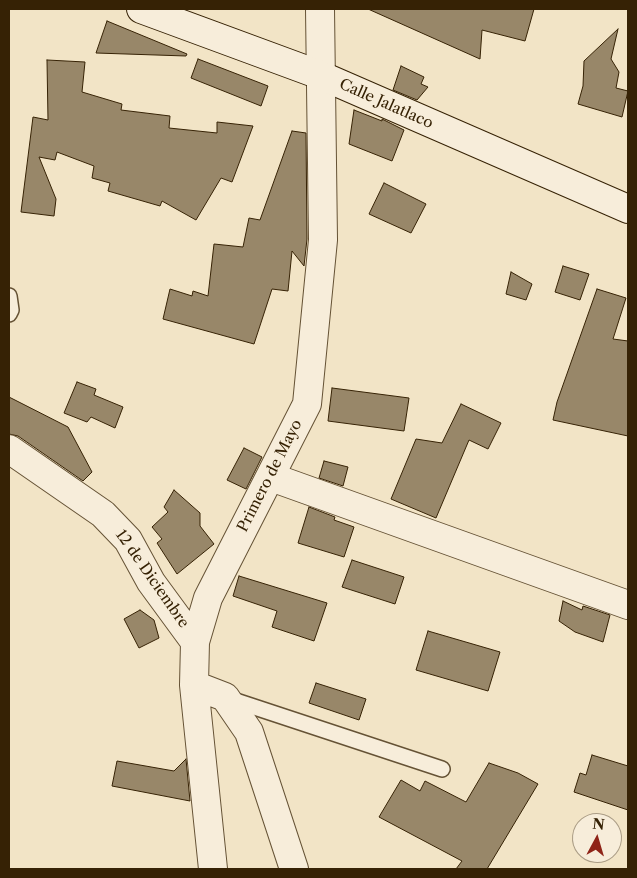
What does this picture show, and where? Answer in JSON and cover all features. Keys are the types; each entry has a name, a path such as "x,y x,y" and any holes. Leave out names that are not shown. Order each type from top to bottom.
{"street":[{"name":"Calle Jalatlaco","path":"141,9 320,75 628,209"},
{"name":"Primero de Mayo","path":"213,869 194,686 195,642 208,598 307,404 323,240 320,9"},
{"name":"12 de Diciembre","path":"9,449 103,514 128,540 151,582 195,642"},
{"path":"271,477 628,605"},
{"path":"194,686 225,697 249,732 294,869"}],"lane":[{"path":"9,296 11,310 9,314"},
{"path":"225,697 442,769"}],"building":[{"path":"368,9 534,9 525,41 482,30 480,59"},
{"path":"107,21 187,54 186,56 96,53"},
{"path":"618,29 611,59 619,72 616,88 628,91 622,117 578,104 583,86 584,61"},
{"path":"198,59 268,86 261,106 191,78"},
{"path":"47,60 85,62 82,92 122,104 121,110 170,116 169,128 217,133 217,122 253,126 232,182 221,178 196,220 162,201 160,206 108,191 110,183 92,178 94,166 57,152 55,160 39,157 56,199 54,216 21,212 33,117 48,120"},
{"path":"401,66 424,77 421,84 428,87 417,100 393,90"},
{"path":"354,110 382,121 382,119 404,130 392,161 349,144"},
{"path":"292,131 306,133 307,239 304,266 292,251 288,291 272,289 254,344 163,319 170,289 192,296 193,291 208,296 214,244 243,247 249,218 260,220"},
{"path":"384,183 426,204 411,233 369,214"},
{"path":"563,266 589,274 580,300 555,292"},
{"path":"511,272 532,284 526,300 506,294"},
{"path":"597,289 626,298 613,339 628,341 628,436 553,420 557,402"},
{"path":"77,382 96,389 94,395 123,407 115,428 91,417 87,422 64,413"},
{"path":"332,388 409,398 404,431 328,421"},
{"path":"9,397 68,427 92,472 83,481 18,436 9,434"},
{"path":"461,404 501,423 488,449 469,440 436,518 391,499 416,439 442,443"},
{"path":"244,448 262,457 246,489 227,480"},
{"path":"324,461 348,467 343,486 319,478"},
{"path":"174,490 200,513 200,526 214,544 177,574 157,543 162,539 152,527 168,512 164,507"},
{"path":"309,507 335,517 334,520 354,527 344,557 298,543"},
{"path":"352,560 404,577 395,604 342,587"},
{"path":"239,576 327,603 314,641 272,627 277,611 233,596"},
{"path":"563,601 582,610 583,606 610,615 603,642 575,632 559,621"},
{"path":"140,610 154,620 159,638 139,648 124,619"},
{"path":"428,631 500,652 488,691 416,670"},
{"path":"316,683 366,699 359,720 309,703"},
{"path":"592,755 628,766 628,810 574,792 580,773 586,775"},
{"path":"186,759 190,801 112,786 117,761 174,771"},
{"path":"489,763 518,773 538,784 487,869 456,869 462,861 379,817 401,780 420,791 425,781 466,802"}]}
